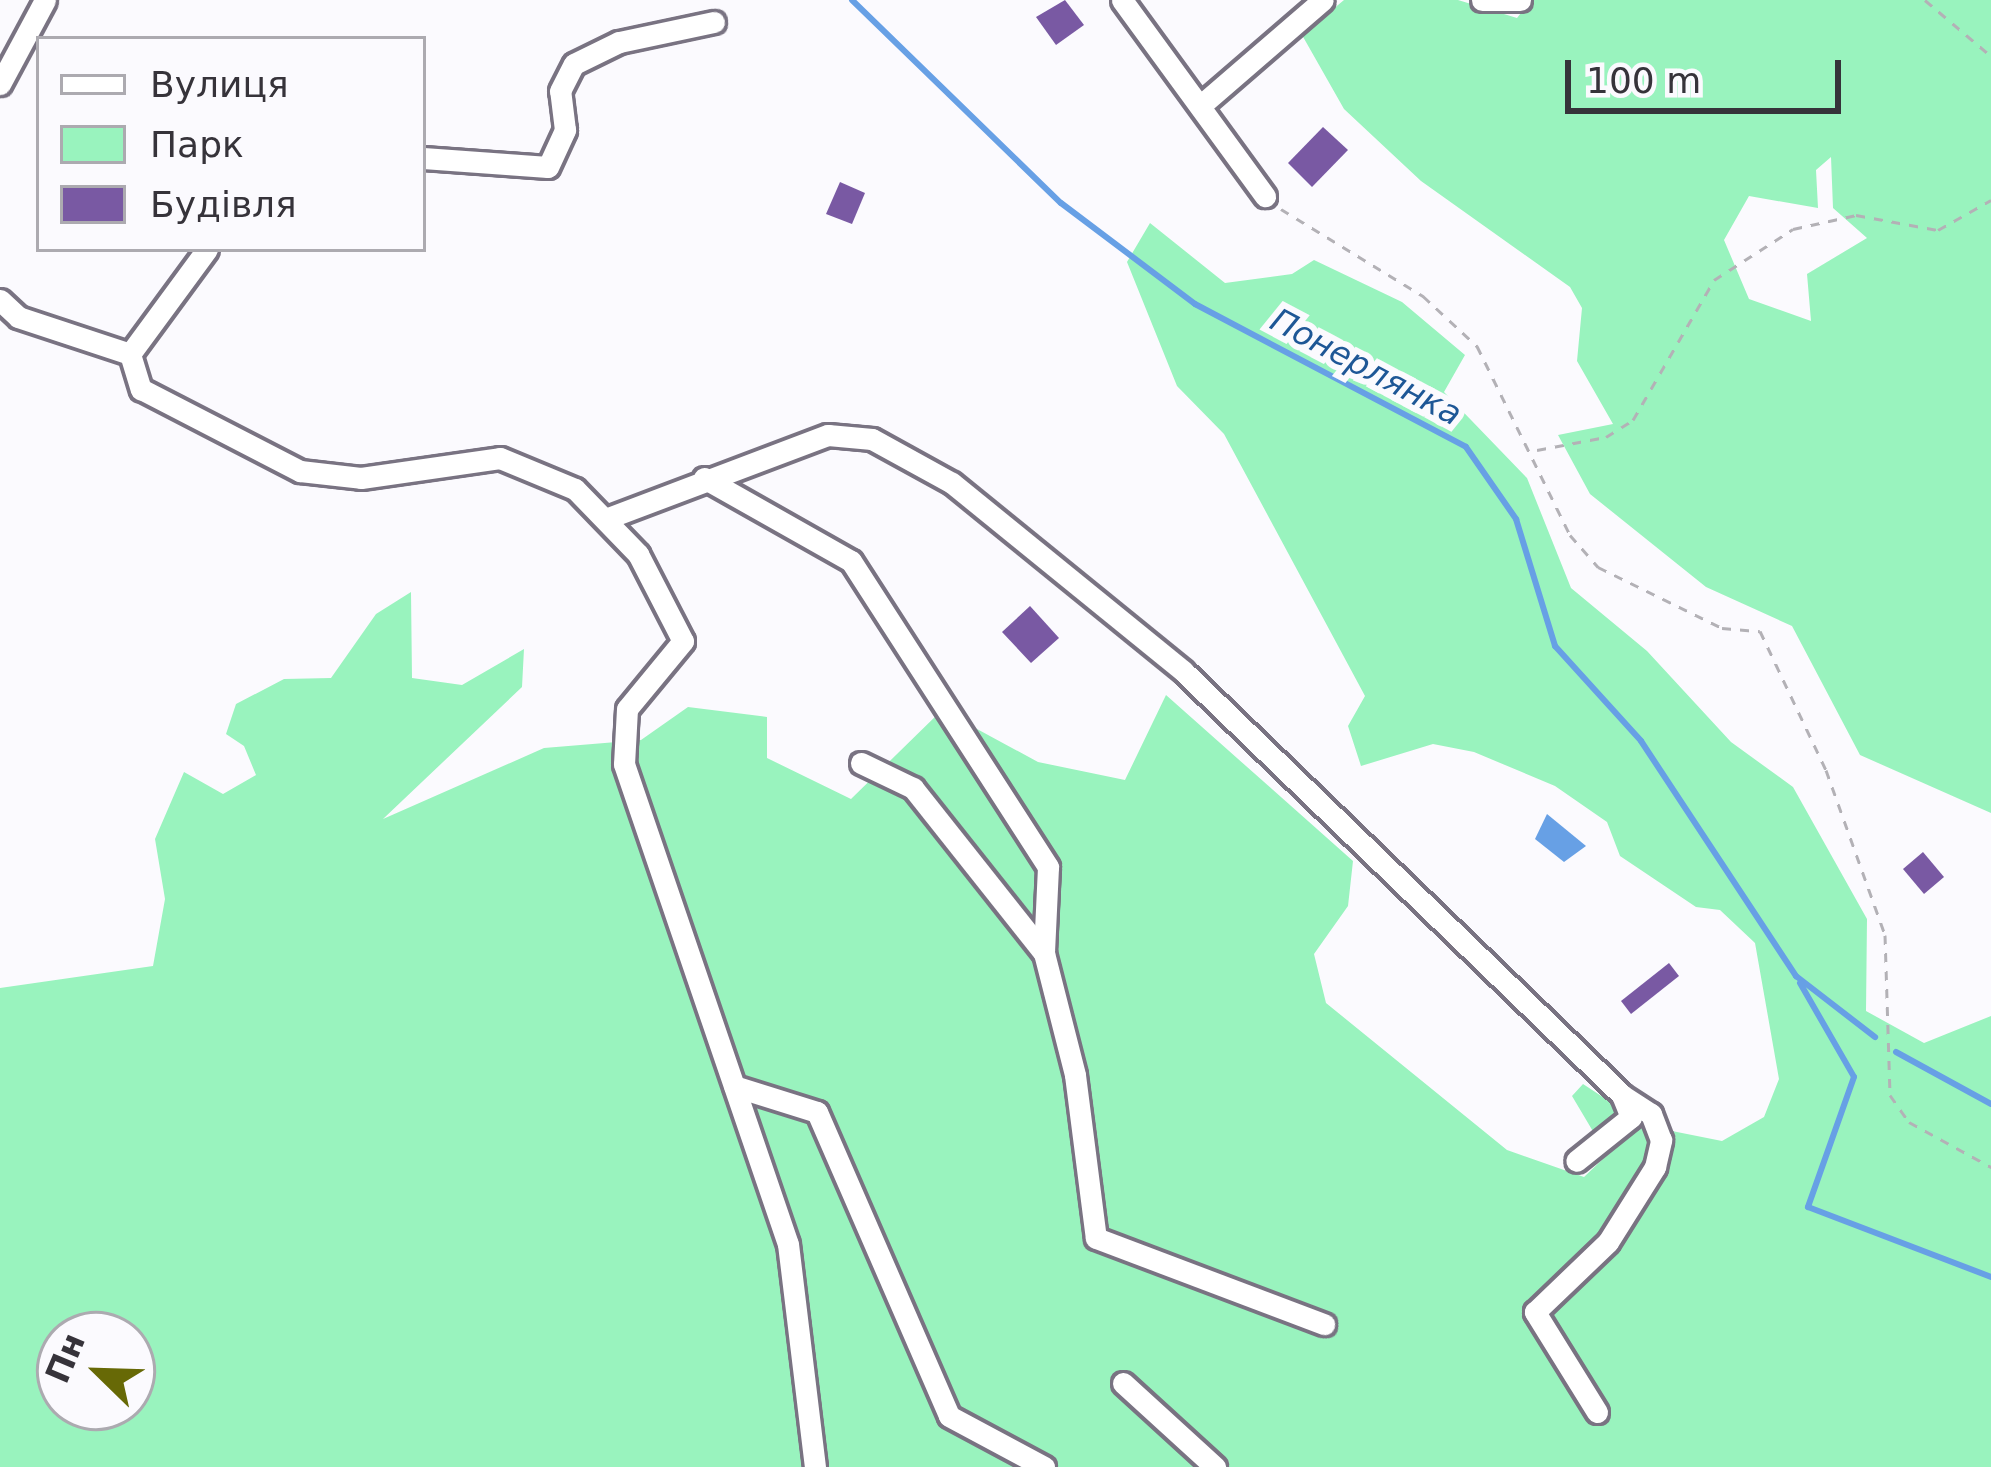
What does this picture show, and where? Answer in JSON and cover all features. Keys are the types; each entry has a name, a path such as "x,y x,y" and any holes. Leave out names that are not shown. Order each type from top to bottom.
{"street":[{"path":"0,84 45,0"},
{"path":"1122,0 1265,196"},
{"path":"1200,106 1323,0"},
{"path":"1481,0 1520,0"},
{"path":"426,158 548,166 566,130 560,91 574,64 619,42 714,22"},
{"path":"130,354 204,252"},
{"path":"0,300 38,326 130,354"},
{"path":"130,354 141,388 300,471 361,478 500,458 575,489 638,554 683,641 627,710 624,764 788,1244 815,1467"},
{"path":"608,518 704,478 853,434 952,483 1183,671 1622,1095 1652,1114 1660,1140 1655,1167 1608,1242 1534,1312 1597,1412"},
{"path":"704,478 850,561 1048,867 1045,953 1075,1075 1096,1238 1324,1324"},
{"path":"861,763 913,788 1045,953"},
{"path":"734,1086 817,1112 949,1416 1044,1467"},
{"path":"1576,1161 1630,1118 1622,1095"},
{"path":"1123,1383 1215,1467"}],"path":[{"path":"1924,0 1991,56"},
{"path":"1265,196 1314,237 1423,296 1464,334 1536,451 1570,536 1598,568 1722,628 1760,631 1826,770 1885,935 1890,1095 1909,1122 1991,1167"},
{"path":"1536,451 1606,437 1633,420 1714,280 1793,229 1856,215 1938,230 1991,200"}],"green space":[{"path":"1344,0 1458,0 1517,18 1531,0 1991,0 1991,813 1860,755 1792,626 1706,587 1590,494 1558,435 1613,424 1577,361 1582,308 1570,287 1421,181 1344,109 1302,35","holes":["1831,157 1833,208 1867,238 1807,274 1811,321 1749,299 1724,240 1749,196 1818,208 1816,170"]},
{"path":"1150,223 1225,283 1292,274 1314,260 1402,302 1465,355 1444,392 1527,478 1571,588 1647,651 1731,742 1793,787 1867,919 1866,1011 1924,1043 1991,1016 1991,1467 0,1467 0,988 153,966 165,899 155,839 184,772 223,794 256,775 244,746 226,734 236,704 284,679 331,678 376,614 411,592 412,678 462,685 524,649 522,687 383,819 544,748 641,740 688,707 767,717 767,758 851,799 942,710 1038,762 1125,780 1166,695 1353,861 1348,906 1314,954 1326,1003 1507,1150 1584,1177 1607,1155 1572,1096 1583,1084 1647,1126 1722,1141 1764,1117 1779,1079 1755,943 1720,910 1696,907 1620,856 1607,822 1555,786 1474,752 1433,744 1361,766 1348,726 1365,696 1224,434 1177,386 1127,262"}],"water":[{"path":"1547,814 1586,846 1564,862 1535,839"}],"building":[{"path":"1065,0 1084,25 1056,45 1036,17"},
{"path":"1323,127 1348,150 1312,187 1288,163"},
{"path":"840,182 865,193 852,224 826,214"},
{"path":"1030,606 1059,638 1031,663 1002,632"},
{"path":"1923,852 1944,877 1924,894 1903,869"},
{"path":"1669,963 1679,976 1631,1014 1621,1001"}],"waterway":[{"name":"Понерлянка","path":"852,0 1061,203 1195,304 1466,447 1516,519 1555,646 1641,741 1796,976 1875,1037"},
{"path":"1800,983 1854,1077 1808,1207 1991,1277"},
{"name":"Понерлянка","path":"1896,1052 1991,1104"}]}
